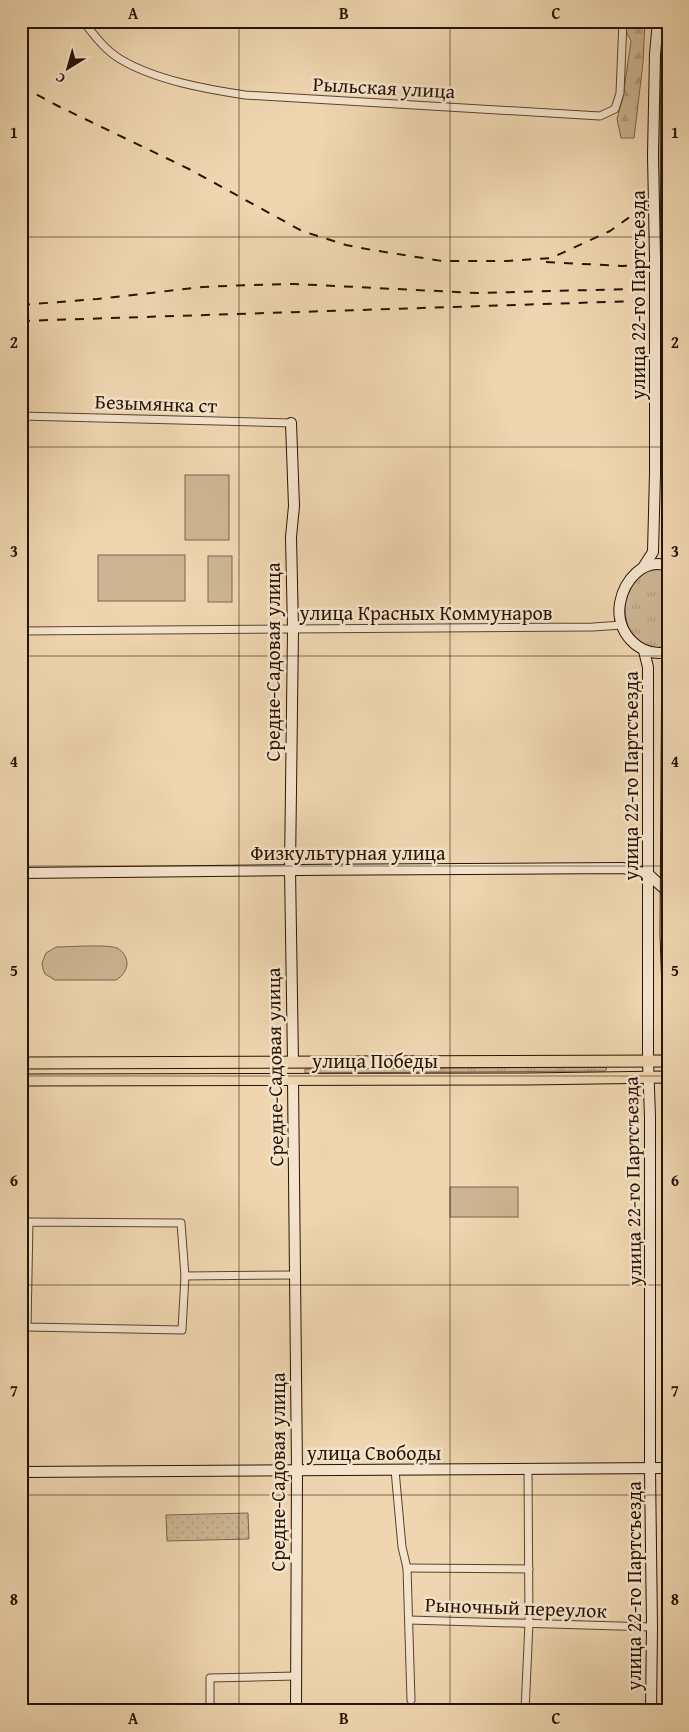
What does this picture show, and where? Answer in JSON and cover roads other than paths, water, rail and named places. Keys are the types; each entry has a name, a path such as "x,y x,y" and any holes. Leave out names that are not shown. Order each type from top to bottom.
{"main road":[{"name":"улица 22-го Партсъезда","path":"622,625 620,604 623,592 653,552 656,258 653,156 658,21"},
{"name":"улица 22-го Партсъезда","path":"668,41 666,54 665,155 668,540"},
{"name":"Средне-Садовая улица","path":"291,423 294,506 290,537 293,629 290,869 297,1470 296,1711"},
{"path":"644,566 658,563 668,566"},
{"path":"622,625 631,641 644,651 657,654 668,652"},
{"name":"улица 22-го Партсъезда","path":"644,651 648,667 651,1711"},
{"name":"Физкультурная улица","path":"21,873 290,869 623,868 648,874 668,892"},
{"path":"604,1061 613,1066 614,1070 613,1074 605,1078"},
{"name":"улица Победы","path":"21,1063 668,1061"},
{"name":"улица Победы","path":"21,1080 668,1077"},
{"name":"улица Свободы","path":"21,1472 668,1468"}],"street":[{"name":"Рыльская улица","path":"83,21 101,44 120,59 156,76 225,92 254,96 600,116 615,109 620,93 623,21"},
{"name":"Безымянка ст","path":"21,416 291,423"},
{"name":"улица Красных Коммунаров","path":"21,631 594,627 622,625"},
{"path":"29,1222 180,1223 185,1276 182,1330 27,1327 29,1222"},
{"path":"185,1276 295,1276"},
{"path":"525,1711 529,1623 528,1469"},
{"path":"395,1470 402,1547 407,1568 411,1700"},
{"path":"407,1568 529,1570"},
{"name":"Рыночный переулок","path":"409,1620 652,1627"},
{"path":"210,1711 210,1678 296,1676"}],"tram line":[{"path":"664,1711 662,991 660,935 664,309 661,144 663,54 666,21"}],"railway":[{"path":"21,86 58,106 189,169 302,231 346,245 372,250 442,261 507,261 551,258 610,231 668,190"},
{"path":"546,262 622,266 668,264"},
{"path":"21,305 97,299 203,287 251,285 295,284 477,293 668,288"},
{"path":"21,321 668,300"}]}
